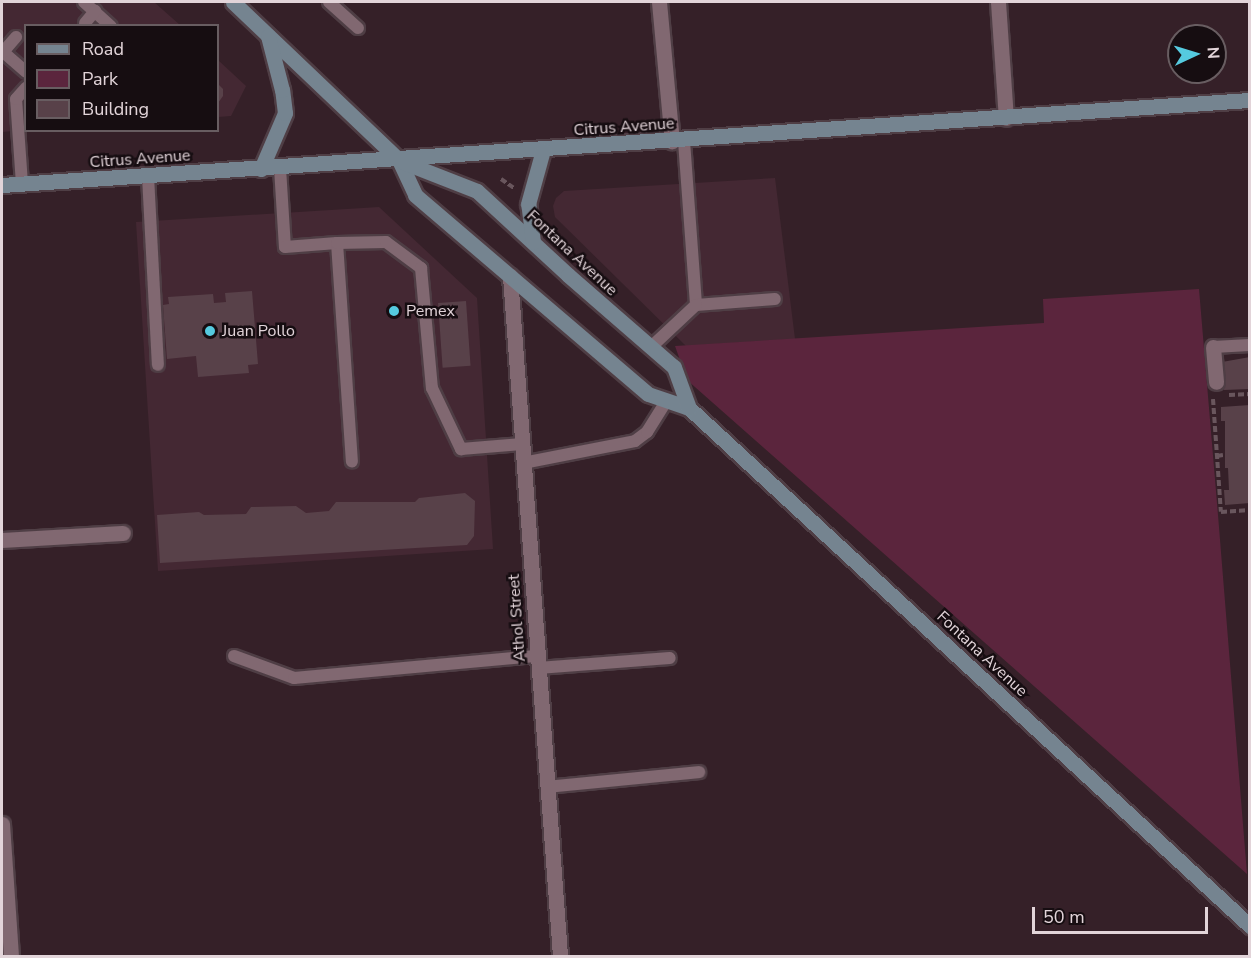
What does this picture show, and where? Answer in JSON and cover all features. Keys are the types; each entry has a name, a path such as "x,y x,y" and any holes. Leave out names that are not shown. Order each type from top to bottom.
{"main road":[{"name":"Fontana Avenue","path":"233,2 399,160 477,191 650,348 674,367 689,408"},
{"path":"261,169 285,113 282,90 268,36"},
{"name":"Citrus Avenue","path":"2,185 678,141 1250,100"},
{"path":"533,242 528,204 543,150"},
{"name":"Fontana Avenue","path":"399,160 415,195 648,394 689,408 1250,926"}],"street":[{"path":"659,2 678,141"},
{"path":"998,2 1006,118"},
{"name":"Athol Street","path":"510,276 560,957"},
{"path":"1213,347 1216,382"},
{"path":"2,540 123,533"},
{"path":"2,824 11,957"}],"lane":[{"path":"84,2 109,24"},
{"path":"329,2 358,28"},
{"path":"85,23 95,11"},
{"path":"16,37 2,52 24,70"},
{"path":"22,184 16,99 24,90"},
{"path":"678,141 696,305"},
{"path":"280,168 285,247 386,242 421,268 432,388 461,449 522,444"},
{"path":"148,176 158,365"},
{"path":"336,243 352,461"},
{"path":"650,348 696,305 775,299"},
{"path":"1213,347 1250,345"},
{"path":"523,463 635,441 647,432 668,400"},
{"path":"234,657 294,678 538,662 670,658"},
{"path":"547,787 699,772"}],"path":[{"path":"501,179 514,188"},
{"path":"501,188 508,185"},
{"path":"1250,394 1213,396 1223,502 1221,512 1250,510"},
{"path":"1217,456 1223,455"}],"shaded area":[{"path":"2,2 154,2 179,24 24,24 24,130 2,132"},
{"path":"219,61 246,86 231,116 219,117"},
{"path":"775,178 795,339 686,346 555,217 553,206 556,198 564,191"},
{"path":"379,207 477,298 493,549 158,571 136,222"}],"green space":[{"path":"1199,289 1247,874 687,380 675,346 1044,323 1043,299"}],"building":[{"path":"219,85 223,89 223,96 219,102"},
{"name":"Juan Pollo","path":"252,291 258,364 248,365 249,373 198,377 196,356 167,359 163,305 169,304 168,297 213,294 214,303 226,302 225,293"},
{"path":"466,301 471,366 443,368 438,303"},
{"path":"1250,357 1250,389 1224,390 1222,362"},
{"path":"1250,405 1250,503 1225,505 1224,490 1229,490 1228,468 1225,468 1225,421 1221,421 1221,407"},
{"path":"465,493 475,501 474,536 467,545 160,563 157,515 199,512 204,515 246,514 251,507 296,506 306,513 329,511 336,502 415,502 419,498"}],"place":[{"name":"Pemex","path":"394,311"},
{"name":"Juan Pollo","path":"210,331"}]}
